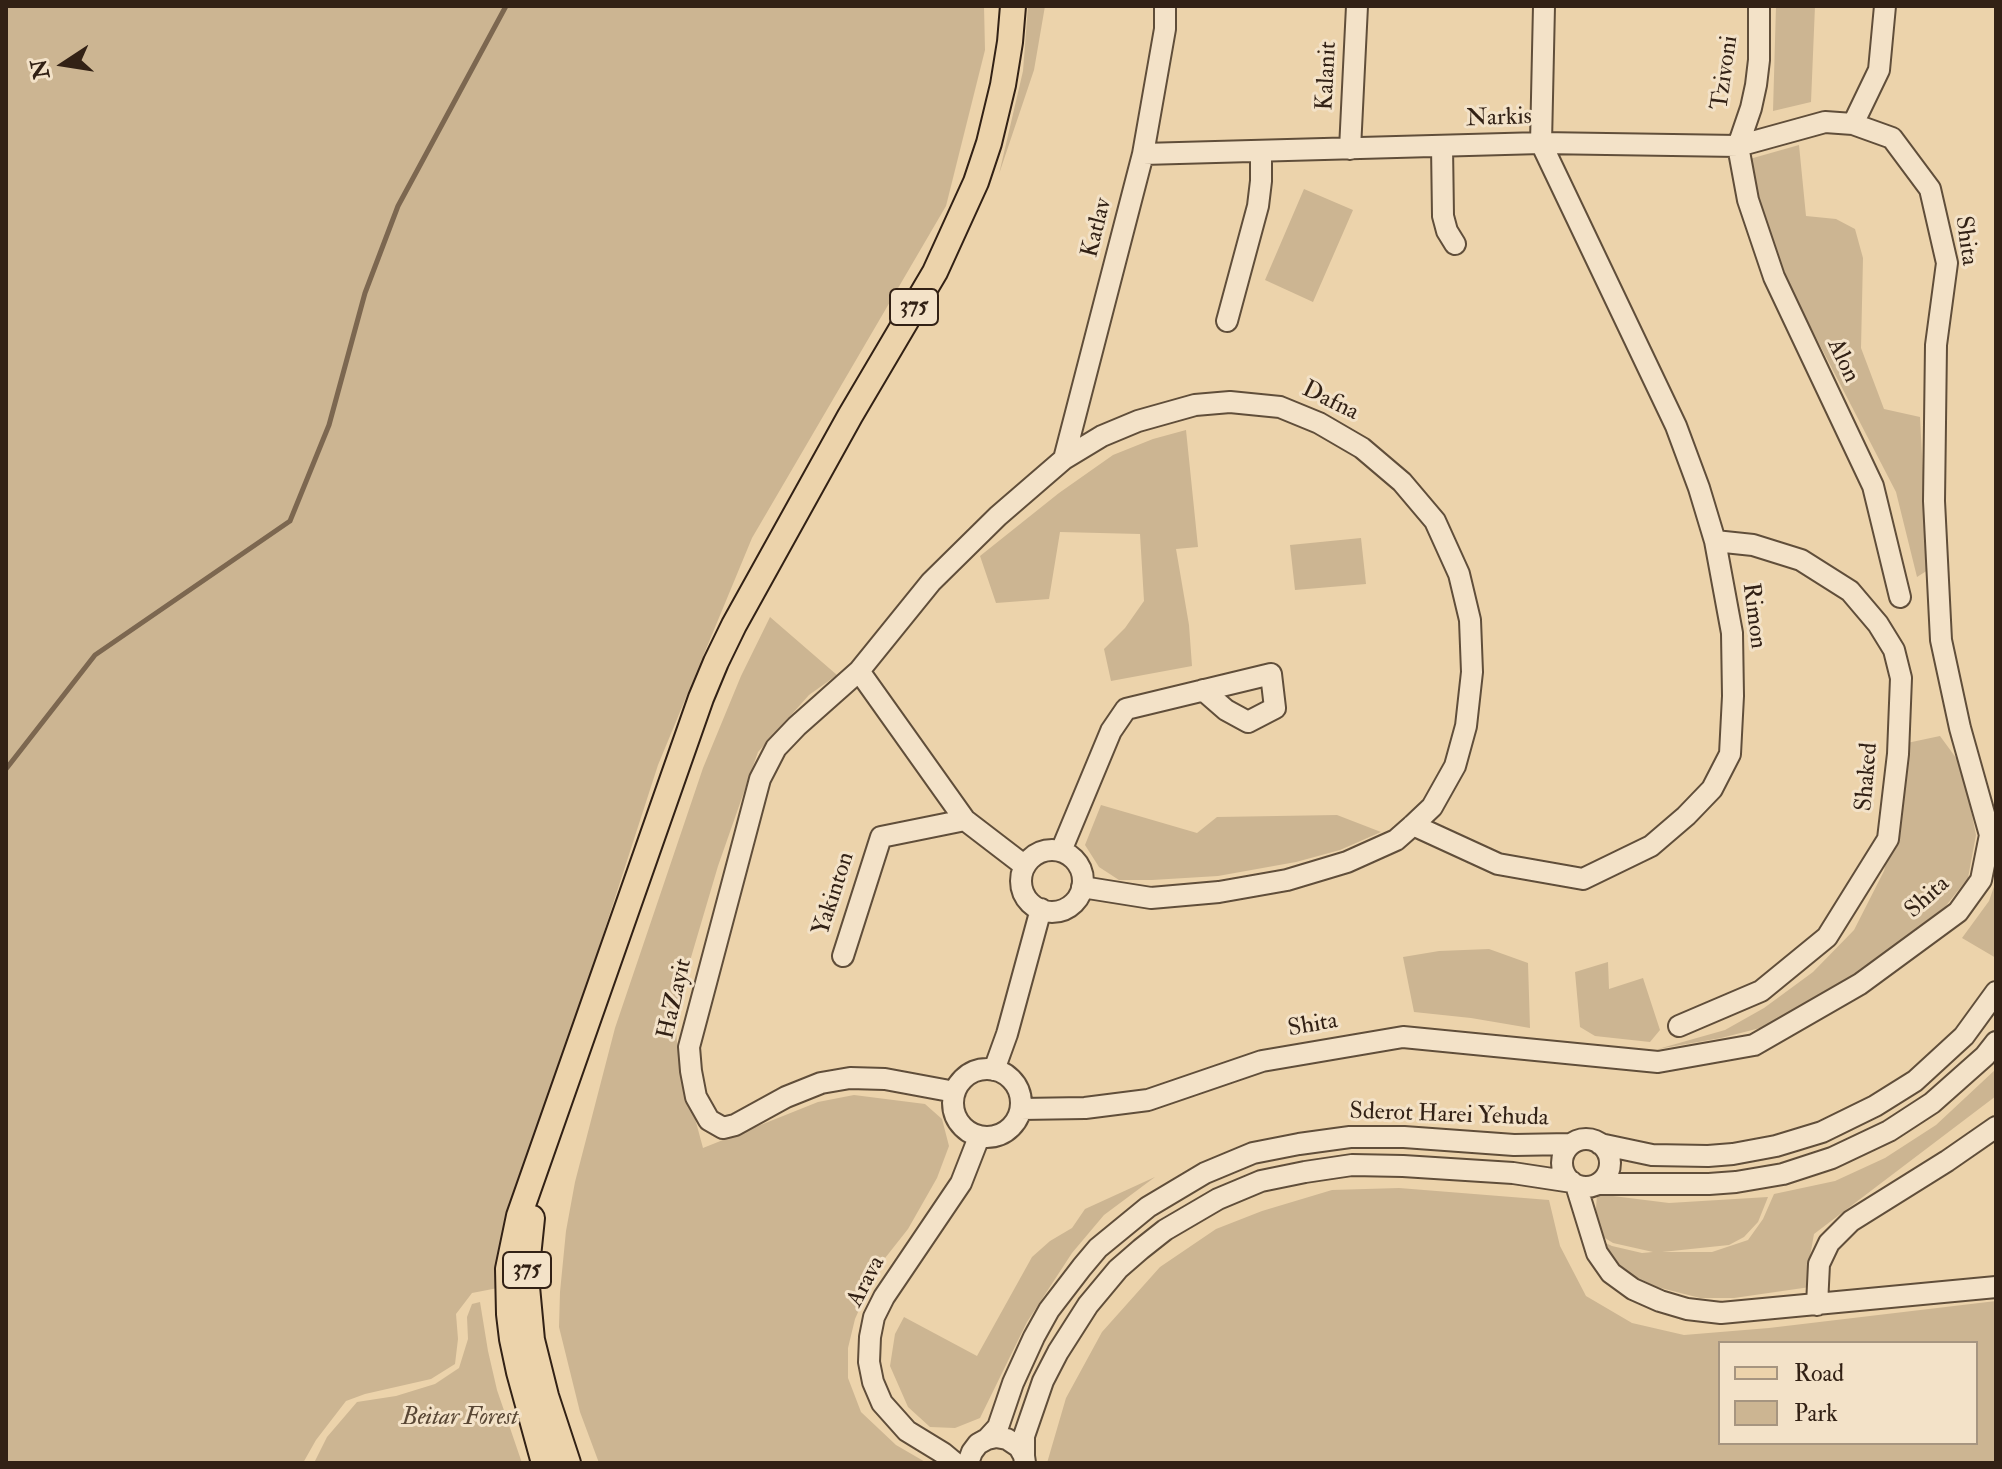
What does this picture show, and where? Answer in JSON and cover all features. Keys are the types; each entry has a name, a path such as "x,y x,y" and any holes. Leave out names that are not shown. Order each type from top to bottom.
{"main road":[{"name":"375","path":"544,1463 512,1339 508,1303 508,1269 519,1216 716,662 850,416 935,272 976,182 1003,85 1013,6"},
{"name":"375","path":"568,1076 534,1210 526,1276 532,1340 568,1463"}],"street":[{"name":"Katlav","path":"1064,459 1143,154 1165,29 1165,6"},
{"name":"Kalanit","path":"1350,149 1357,6"},
{"path":"1541,143 1544,6"},
{"name":"Tzivoni","path":"1738,146 1756,85 1759,6"},
{"path":"1853,124 1879,70 1885,6"},
{"name":"Shita","path":"1021,1109 1085,1108 1148,1100 1262,1061 1403,1037 1658,1062 1754,1045 1860,984 1958,912 1981,880 1990,835 1960,728 1941,640 1934,501 1936,345 1947,263 1930,189 1892,138 1853,124 1825,122 1738,146"},
{"name":"Narkis","path":"1143,154 1541,143 1738,146"},
{"name":"Rimon","path":"1413,825 1498,864 1583,879 1651,846 1712,789 1730,754 1732,633 1715,541 1699,488 1676,426 1541,143"},
{"path":"1442,146 1443,216 1455,244"},
{"name":"Alon","path":"1738,146 1748,200 1774,277 1873,486 1900,597"},
{"path":"1227,321 1258,206 1261,151"},
{"name":"Dafna","path":"859,671 931,582 998,516 1064,459 1102,436 1138,421 1195,405 1230,402 1280,407 1319,423 1362,448 1402,482 1435,521 1459,574 1470,620 1472,672 1466,726 1455,766 1432,807 1396,840 1347,862 1287,880 1219,892 1151,898 1082,887"},
{"name":"Shaked","path":"1679,1026 1761,991 1827,937 1888,839 1898,754 1901,678 1894,650 1878,624 1850,591 1801,560 1753,545 1715,541"},
{"path":"859,671 965,820 1025,866"},
{"name":"HaZayit","path":"859,671 776,748 760,779 689,1047 696,1097 709,1120 723,1128 821,1083 850,1078 885,1079 955,1092"},
{"path":"1061,851 1111,731 1126,709 1203,690"},
{"name":"Yakinton","path":"843,956 881,837 965,820"},
{"path":"1061,851 1081,869 1082,887 1067,908 1058,911 1041,909 1025,896 1022,876 1025,866 1040,852 1061,851"},
{"path":"994,1070 1041,909"},
{"path":"1600,1144 1609,1156 1605,1179 1585,1184 1566,1178 1562,1164 1566,1150 1571,1144 1585,1139 1652,1155 1708,1156 1776,1146 1822,1132 1875,1106 1915,1081 1964,1036 1996,992"},
{"path":"1025,1459 1024,1436 1043,1381 1088,1305 1118,1269 1141,1249 1165,1230 1218,1199 1261,1181 1352,1165 1513,1173 1585,1184 1709,1184 1783,1174 1832,1158 1889,1131 1932,1103 1985,1056 1996,1042"},
{"path":"984,1069 1004,1073 1012,1080 1018,1088 1021,1109 1017,1120 1001,1135 979,1137 960,1124 954,1114 953,1103 959,1083 966,1076 984,1069"},
{"path":"1817,1305 1819,1264 1829,1243 1851,1221 1996,1127"},
{"name":"Arava","path":"955,1463 907,1431 882,1403 869,1362 870,1337 874,1317 884,1297 961,1183 979,1137"},
{"name":"Sderot Harei Yehuda","path":"968,1463 972,1452 998,1427 1013,1383 1034,1337 1049,1310 1082,1267 1098,1248 1148,1207 1205,1173 1253,1153 1350,1137 1404,1137 1514,1145 1571,1144"},
{"path":"1585,1184 1588,1222 1597,1253 1611,1273 1633,1289 1687,1309 1721,1313 1996,1287"},
{"path":"930,1446 941,1448 996,1437 1007,1439 1019,1447 1025,1459"}],"green space":[{"path":"6,6 984,6 985,50 946,206 752,538 658,765 533,1151 503,1287 472,1293 456,1314 458,1339 455,1364 431,1379 346,1401 316,1440 303,1463 6,1463"},
{"path":"1028,6 1045,6 1034,70 999,174 1023,71"},
{"path":"1776,6 1815,6 1811,102 1773,111"},
{"path":"1799,145 1806,216 1836,219 1855,229 1863,258 1861,348 1884,409 1920,417 1928,570 1917,577 1896,492 1794,295 1773,244 1746,160"},
{"path":"1304,189 1353,210 1313,302 1265,280"},
{"path":"1186,430 1198,547 1176,549 1189,625 1192,666 1111,681 1104,649 1125,628 1144,601 1140,534 1060,532 1049,599 996,603 980,556 1113,455"},
{"path":"1361,538 1366,584 1295,590 1290,545"},
{"path":"770,617 837,675 809,695 758,752 718,866 674,1015 679,1059 703,1148 818,1102 854,1095 925,1104 942,1119 949,1146 937,1178 908,1229 878,1267 855,1319 848,1348 848,1378 861,1412 896,1445 927,1463 599,1463 580,1412 559,1327 566,1231 575,1182 615,1028 703,768 741,676"},
{"path":"1940,736 1962,766 1976,835 1968,878 1945,907 1810,1007 1772,1025 1658,1049 1725,1030 1764,1008 1813,972 1854,930 1884,871 1903,792 1907,743"},
{"path":"1101,805 1197,833 1217,817 1337,815 1381,832 1340,850 1296,862 1218,876 1119,880 1099,867 1085,845"},
{"path":"1996,881 1996,958 1962,938 1989,901"},
{"path":"1489,949 1528,963 1530,1028 1414,1012 1403,957 1439,951"},
{"path":"1608,962 1609,989 1643,978 1660,1030 1650,1042 1595,1036 1580,1027 1575,972"},
{"path":"1996,1069 1996,1096 1814,1234 1807,1273 1810,1287 1734,1298 1700,1298 1657,1287 1625,1272 1597,1239 1642,1253 1653,1252 1613,1243 1600,1235 1595,1223 1597,1194 1669,1203 1768,1197 1758,1222 1744,1237 1729,1245 1662,1252 1712,1252 1748,1240 1763,1219 1774,1194 1835,1181 1885,1158 1936,1125"},
{"path":"1155,1177 1104,1215 1072,1253 1027,1322 980,1418 955,1428 930,1427 908,1407 890,1366 895,1334 904,1317 977,1356 1032,1257 1072,1228 1085,1209"},
{"path":"1399,1188 1549,1200 1560,1246 1586,1296 1632,1323 1684,1335 1996,1301 1996,1463 1047,1463 1066,1398 1102,1332 1160,1267 1216,1229 1262,1211 1332,1190"},
{"name":"Beitar Forest","path":"480,1302 497,1390 522,1463 314,1463 327,1437 357,1402 396,1396 435,1384 459,1368 468,1339 467,1317 472,1304"}],"waterway":[{"path":"6,769 95,655 290,521 329,425 365,293 398,206 506,6"}]}
